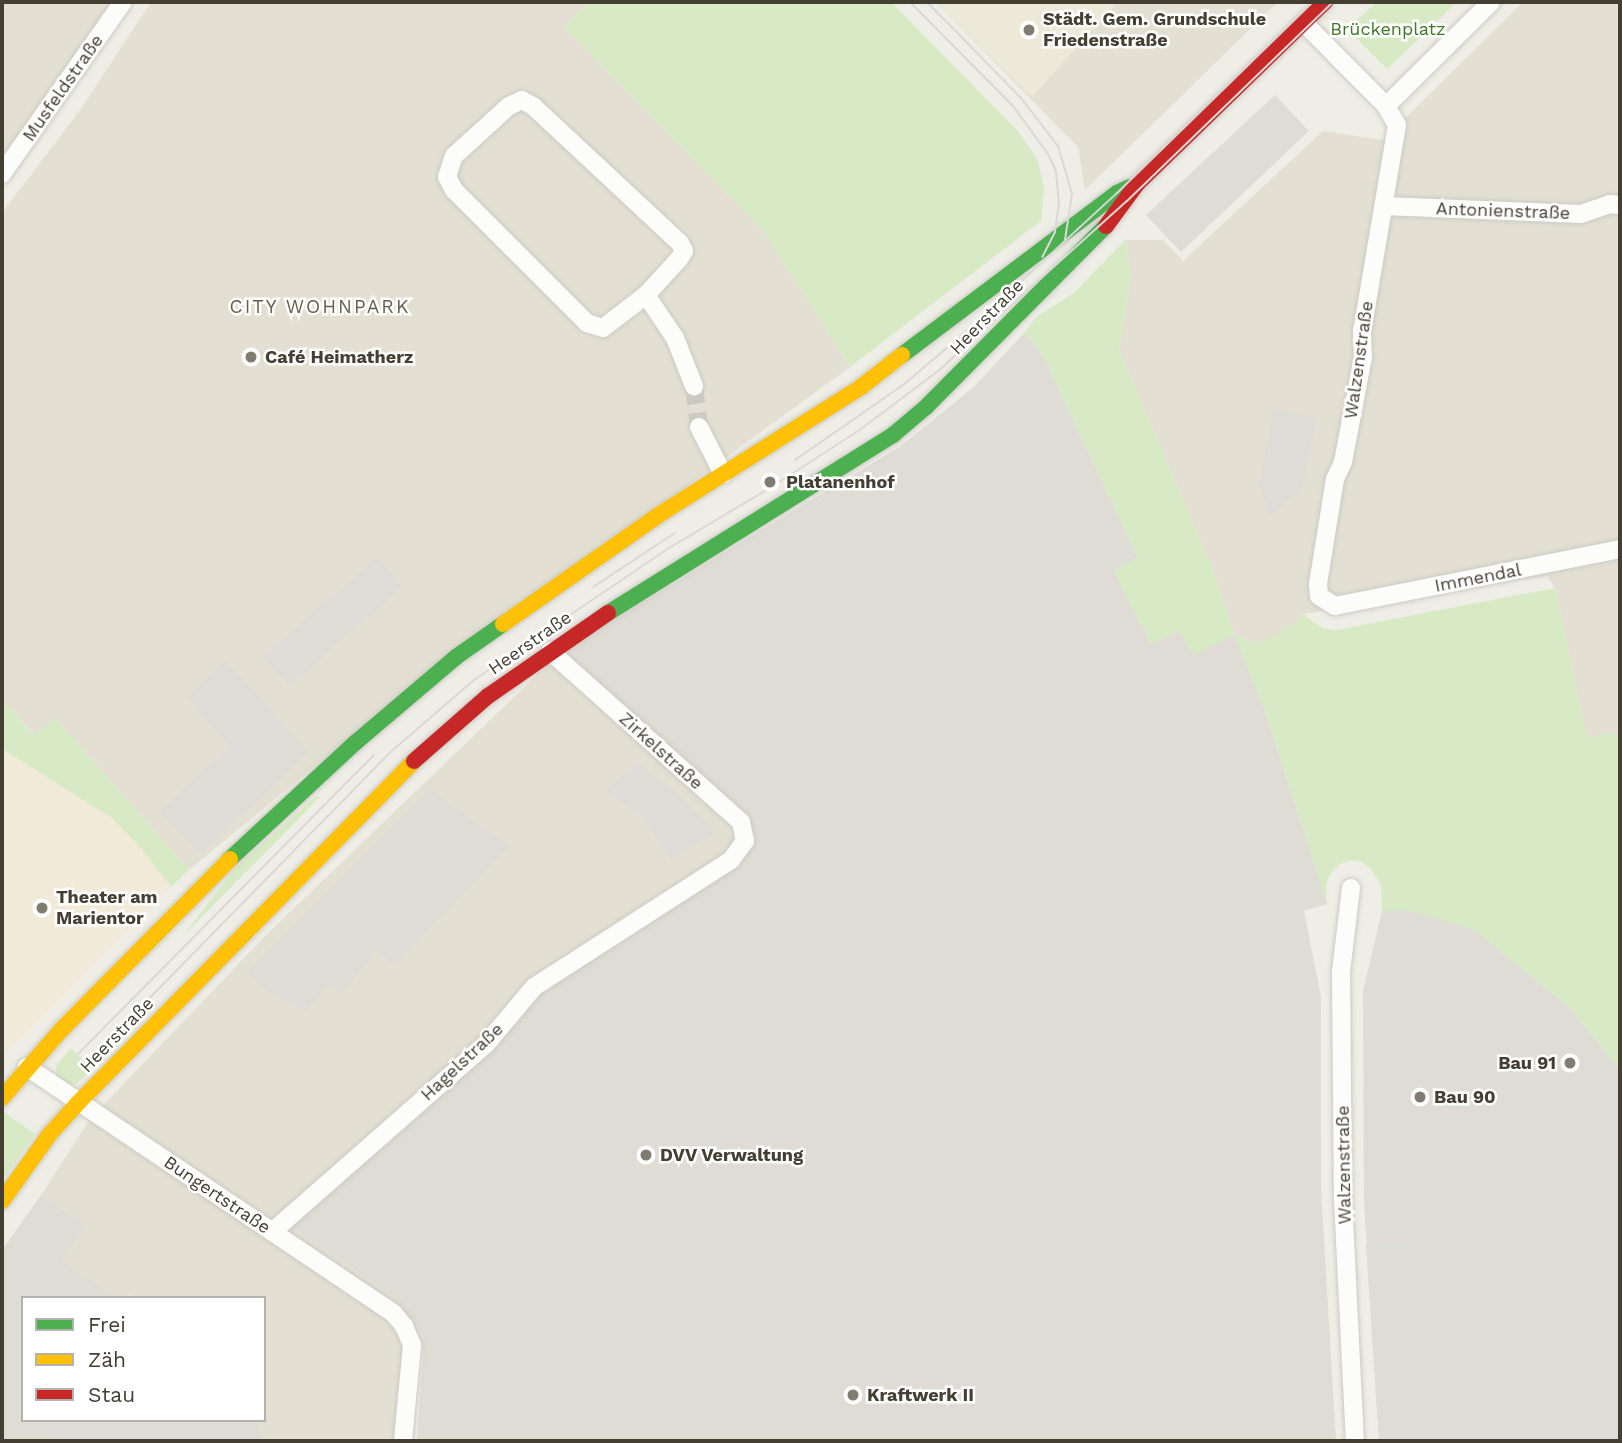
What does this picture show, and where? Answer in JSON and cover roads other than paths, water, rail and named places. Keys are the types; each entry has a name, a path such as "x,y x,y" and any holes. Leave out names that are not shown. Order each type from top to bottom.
{"street":[{"name":"Musfeldstraße","path":"4,165 123,2"},
{"name":"Heerstraße","path":"2,1202 49,1135 78,1103 390,782 488,696 550,651 893,435 926,407 1111,221 1137,184 1325,2"},
{"path":"1304,23 1386,106 1491,2"},
{"path":"522,100 533,106 680,243 684,251 679,259 646,295 603,328 587,323 454,190 447,177 454,156 509,106 522,100"},
{"name":"Walzenstraße","path":"1335,606 1319,596 1318,584 1335,479 1343,462 1363,356 1362,331 1397,125 1386,106"},
{"name":"Heerstraße","path":"2,1098 27,1067 213,875 355,743 456,657 526,606 723,474 861,387 1117,193 1137,184"},
{"name":"Antonienstraße","path":"1384,206 1581,214 1610,204 1620,205"},
{"path":"646,295 675,338 694,386"},
{"path":"699,427 723,474"},
{"name":"Immendal","path":"1335,606 1620,550"},
{"name":"Zirkelstraße","path":"550,651 741,822 744,841 731,860"},
{"name":"Hagelstraße","path":"272,1232 487,1042 534,987 731,860"},
{"name":"Walzenstraße","path":"1351,888 1341,985 1343,1199 1355,1441"},
{"name":"Bungertstraße","path":"27,1067 383,1306 404,1326 412,1345 403,1441"}],"tunnel":[{"path":"694,386 699,427"}],"tram line":[{"path":"910,2 1013,106 1048,154 1056,171 1059,203 1055,232 1042,257"},
{"path":"927,2 1021,98 1058,146 1072,194 1065,240"},
{"path":"795,460 903,385 976,323 1117,193 1313,2"},
{"path":"86,1063 394,749 474,680 669,548 861,429 938,371 1127,201 1333,2"},
{"path":"593,587 675,533"},
{"path":"78,1054 374,755"}],"place":[{"name":"Städt. Gem. Grundschule Friedenstraße","path":"1029,30"},
{"name":"Café Heimatherz","path":"251,357"},
{"name":"Platanenhof","path":"770,482"},
{"name":"Theater am Marientor","path":"42,908"},
{"name":"Bau 91","path":"1570,1063"},
{"name":"Bau 90","path":"1420,1097"},
{"name":"DVV Verwaltung","path":"646,1155"},
{"name":"Kraftwerk II","path":"853,1395"}],"district":[{"name":"CITY WOHNPARK","path":"320,307"}],"park label":[{"name":"Brückenplatz","path":"1388,29"}]}
